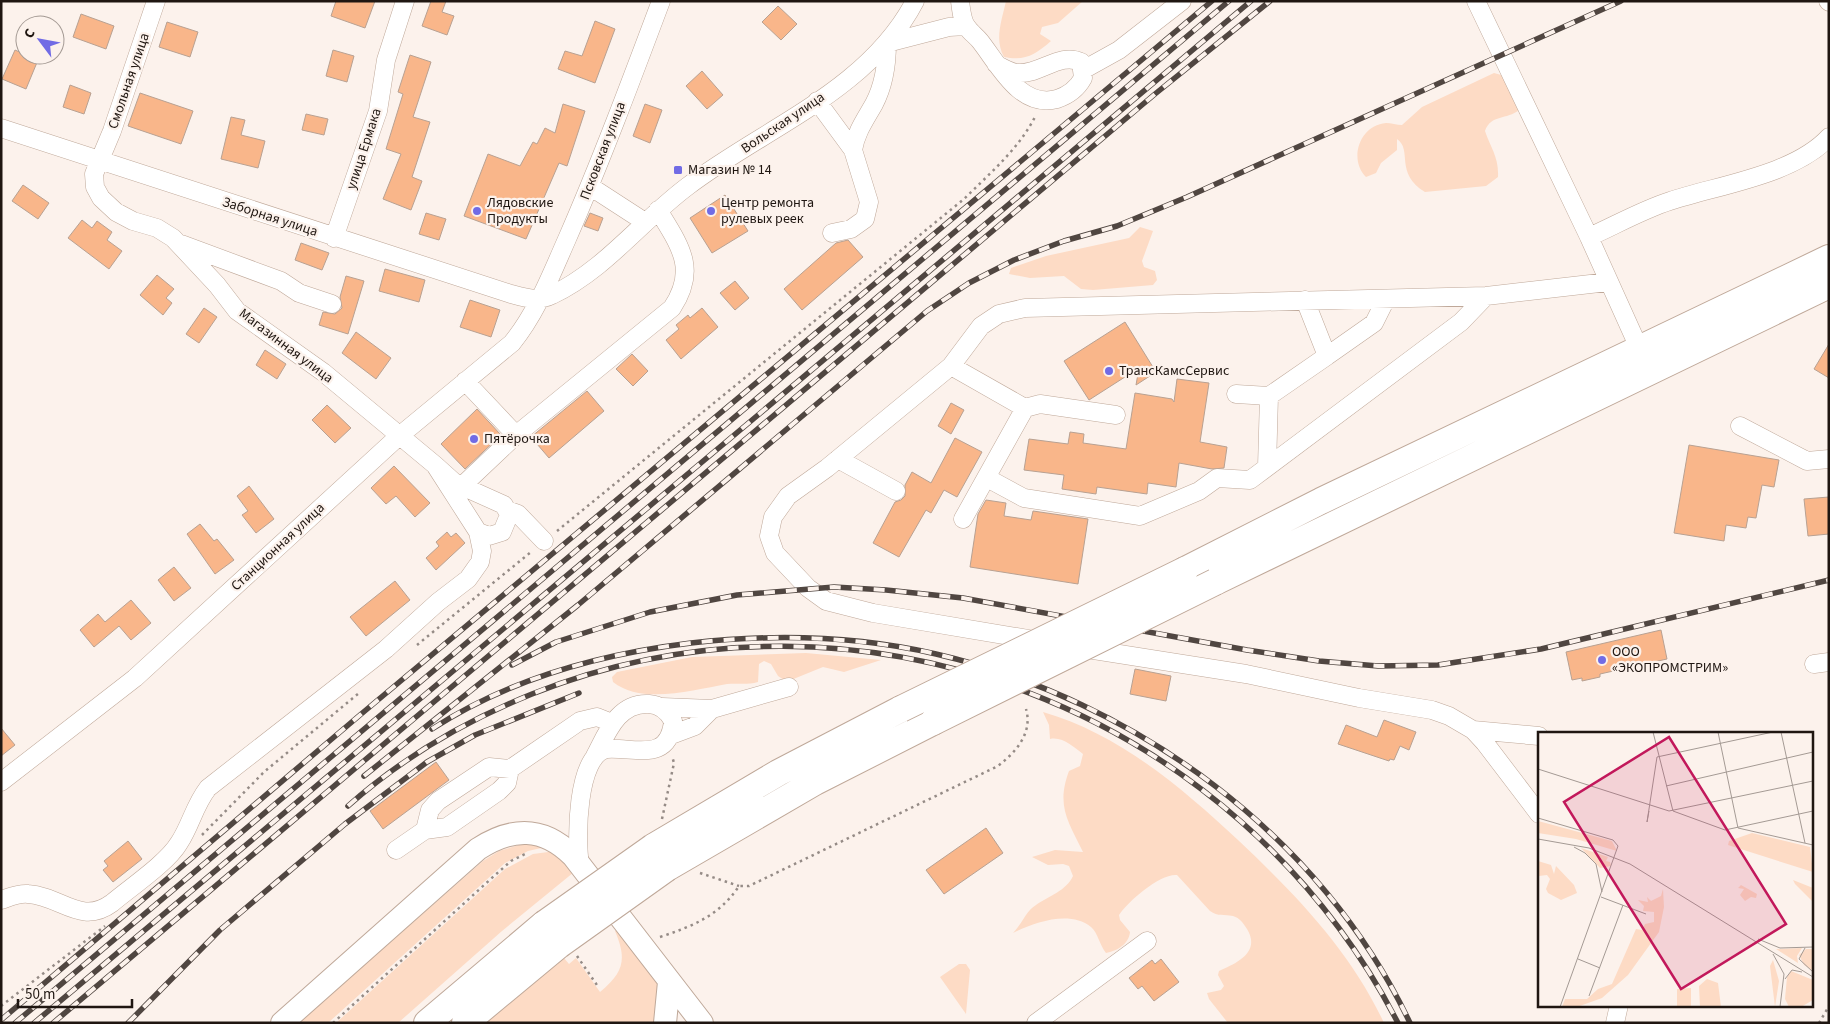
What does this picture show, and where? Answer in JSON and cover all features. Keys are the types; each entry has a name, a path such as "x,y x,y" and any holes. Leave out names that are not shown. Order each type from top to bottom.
{"highway":[{"path":"465,1023 567,949 660,858 770,777 901,709 1639,348 1826,266"},
{"path":"427,1023 544,924 660,858 1215,582 1826,266"}],"main road":[{"path":"282,1023 467,858 491,840 514,833 539,835 565,848 702,1023"},
{"path":"665,1023 670,982"}],"street":[{"name":"Смольная улица","path":"100,160 156,1"},
{"name":"улица Ермака","path":"334,238 378,111 386,60 405,1"},
{"name":"Псковская улица","path":"541,299 591,187 661,1"},
{"name":"Вольская улица","path":"541,299 562,290 582,277 689,184 817,101 866,63 887,43 915,1"},
{"path":"960,1 966,26 980,40 996,64 1024,93 1042,101 1065,97 1074,91 1083,78 1081,62 1074,59 1065,59 1037,70 1019,73 996,64"},
{"path":"1083,70 1119,50 1182,1"},
{"path":"1476,1 1589,237 1639,348"},
{"path":"853,150 855,135 874,103 886,73 887,43 949,27 966,26"},
{"path":"817,101 853,150 869,202 866,219 851,229 832,234"},
{"name":"Заборная улица","path":"1,128 334,238 512,294 541,299"},
{"path":"1589,237 1667,202 1788,164 1813,150 1829,137"},
{"name":"Магазинная улица","path":"100,160 94,174 95,187 101,198 116,212 133,221 157,228 178,243 237,311 323,372 398,436 462,486 497,501 507,510 518,514 544,542"},
{"path":"462,486 516,435 672,308 682,293 686,277 683,257 674,236 652,216 591,187"},
{"path":"178,243 281,281 299,293 332,304"},
{"path":"1538,813 1497,758 1473,730 1449,716 1432,710 1359,698 1246,674 883,615 826,601 808,588 775,553 769,536 773,517 788,496 838,459 950,366 981,326 999,314 1025,308 1486,296 1608,282"},
{"path":"987,478 1024,498 1140,516 1199,491 1217,478 1250,480 1461,322 1486,296"},
{"path":"1236,394 1270,396 1374,323 1386,298"},
{"name":"Станционная улица","path":"1,782 134,678 398,436 512,343 525,327 541,299"},
{"path":"1306,300 1327,356"},
{"path":"950,366 1025,408 1040,404 1116,415"},
{"path":"465,381 516,435"},
{"path":"1267,467 1270,396"},
{"path":"963,519 1025,408"},
{"path":"1740,426 1807,461 1829,459"},
{"path":"838,459 896,491"},
{"name":"Магазинная улица","path":"435,465 478,532"},
{"path":"478,532 489,536 502,532 508,521 507,510"},
{"path":"1,900 32,894 90,914 103,910 173,852 185,832 193,809 208,788 386,650 438,602 468,579 480,562 482,551 478,532"},
{"path":"580,865 577,847 579,805 586,778 612,723 623,712 638,705 646,704 662,708 712,709 789,687"},
{"path":"595,756 600,751 607,749 653,750 664,745 671,735 674,721 662,708"},
{"path":"671,735 695,726 712,709"},
{"path":"396,850 425,830 447,827 499,791 506,783 510,769 580,721 597,717 612,723"},
{"path":"1473,730 1538,736"},
{"path":"425,830 430,810 438,801 488,767 510,769"},
{"path":"1036,1023 1147,941"},
{"path":"1615,1023 1619,1006"}],"path":[{"path":"413,648 678,430 964,199 1004,160 1022,138 1042,101"},
{"path":"196,841 264,772 363,689"},
{"path":"695,871 739,886 749,886 993,770 1015,752 1026,734 1029,725 1026,708"},
{"path":"661,820 674,762"},
{"path":"333,1023 511,861 534,851"},
{"path":"656,938 693,926 710,916 730,900 739,886"},
{"path":"1,1006 108,923"},
{"path":"567,949 599,988"},
{"path":"1819,1023 1829,1006"}],"shaded area":[{"path":"1006,1 1083,1 1058,23 1042,27 1040,34 1051,41 1040,50 1029,56 1011,58 1004,57 999,36"},
{"path":"1494,73 1505,76 1519,110 1491,122 1485,131 1496,158 1498,177 1486,186 1425,192 1410,177 1404,149 1397,139 1397,150 1381,163 1376,173 1366,177 1358,161 1358,153 1360,144 1369,130 1377,125 1386,123 1402,125 1422,107"},
{"path":"1140,227 1153,231 1142,261 1144,267 1155,271 1157,280 1153,285 1093,290 1081,289 1064,276 1030,278 1009,274 1011,268 1046,256 1129,238"},
{"path":"806,653 881,660 844,672 823,667 791,680 784,680 778,676 771,664 764,661 759,664 758,682 727,684 668,694 638,693 625,689 613,682 612,677 617,672 692,657"},
{"path":"1043,712 1098,734 1148,764 1238,840 1320,924 1355,971 1384,1023 1228,1023 1209,999 1207,993 1221,990 1224,986 1218,975 1219,971 1245,956 1251,944 1251,937 1239,919 1233,916 1218,915 1210,911 1177,875 1162,878 1154,883 1123,909 1119,915 1120,920 1130,932 1129,936 1122,946 1110,952 1106,953 1091,927 1073,919 1052,919 1013,933 1033,908 1066,886 1073,876 1069,866 1063,864 1048,865 1032,857 1055,850 1083,852 1066,813 1064,794 1069,771 1080,766 1083,754 1072,745 1059,739 1050,739 1049,725"},
{"path":"526,843 550,846 528,851 505,863 328,1023 298,1023 483,861 499,851"},
{"path":"556,851 579,868 502,931 398,1023 336,1023 505,869 533,854"},
{"path":"619,928 658,977 662,1023 485,1023 564,958 569,964 576,958 600,992 614,978 621,964 621,950 615,931"},
{"path":"959,964 966,964 970,970 966,1014 940,977"}],"building":[{"path":"336,1 375,1 365,28 331,16"},
{"path":"431,1 446,1 442,12 454,16 447,35 422,26"},
{"path":"778,6 797,24 781,40 762,22"},
{"path":"81,14 114,26 106,49 73,37"},
{"path":"595,21 615,29 595,83 558,69 565,51 582,56"},
{"path":"167,22 198,32 190,57 159,47"},
{"path":"15,50 15,65 36,65 26,89 2,79"},
{"path":"333,50 354,56 347,82 326,76"},
{"path":"410,55 431,62 413,117 430,122 412,177 422,181 411,210 383,199 401,154 386,149 403,94 398,92"},
{"path":"702,71 723,95 707,109 686,86"},
{"path":"70,85 91,93 84,114 63,107"},
{"path":"140,93 193,111 181,144 128,126"},
{"path":"563,104 585,111 567,166 559,163 526,239 464,216 488,154 520,166 533,142 537,144 545,128 555,133"},
{"path":"645,104 662,110 650,143 633,136"},
{"path":"306,114 328,119 324,135 302,130"},
{"path":"231,117 245,120 241,135 265,141 258,168 221,159"},
{"path":"23,185 49,203 38,219 12,201"},
{"path":"725,195 748,231 712,253 690,218"},
{"path":"426,213 446,219 439,240 419,234"},
{"path":"590,213 603,218 598,231 584,226"},
{"path":"82,220 92,228 97,221 112,232 107,240 122,251 109,269 68,238"},
{"path":"848,240 863,257 802,310 784,289 836,243"},
{"path":"301,243 329,253 322,270 295,260"},
{"path":"385,269 425,280 419,302 379,291"},
{"path":"157,275 174,289 166,298 172,303 163,315 140,295"},
{"path":"346,276 364,281 348,334 319,325 323,312 335,314 342,308 340,297"},
{"path":"735,281 749,298 735,310 720,293"},
{"path":"470,300 500,310 491,337 460,327"},
{"path":"204,308 217,317 199,343 186,334"},
{"path":"702,308 718,327 681,359 666,340 679,329 676,325 688,315 690,318"},
{"path":"1125,322 1156,372 1136,385 1139,368 1089,400 1064,361"},
{"path":"356,332 391,358 376,379 342,353"},
{"path":"1829,344 1829,378 1814,369"},
{"path":"265,350 286,364 277,379 256,365"},
{"path":"632,354 648,371 633,386 616,369"},
{"path":"1177,379 1209,383 1200,442 1227,447 1224,468 1212,469 1179,463 1176,487 1148,483 1147,494 1097,487 1096,494 1062,489 1064,475 1024,470 1029,439 1068,444 1070,432 1084,434 1083,443 1126,449 1135,393 1172,399 1174,402"},
{"path":"587,391 604,411 549,458 531,437"},
{"path":"951,403 964,410 951,434 938,426"},
{"path":"327,405 351,428 335,443 312,420"},
{"name":"Пятёрочка","path":"477,409 501,435 465,469 441,444"},
{"path":"955,438 982,452 957,497 944,490 931,513 926,510 899,557 873,543 895,502 905,496 905,485 912,472 931,483"},
{"path":"1689,445 1779,460 1774,487 1762,485 1756,518 1748,517 1746,528 1726,525 1724,541 1674,533"},
{"path":"394,466 430,503 415,517 396,496 386,504 371,488"},
{"path":"249,486 274,519 256,533 242,515 248,511 237,496"},
{"path":"1829,497 1829,534 1808,536 1804,499"},
{"path":"986,500 1006,503 1004,516 1031,520 1033,511 1088,519 1078,584 970,567 978,514"},
{"path":"200,524 214,541 217,539 234,560 215,574 187,534"},
{"path":"447,532 451,537 456,533 465,543 436,570 426,558 439,546 436,542"},
{"path":"174,567 191,588 174,601 158,580"},
{"path":"395,581 410,600 366,636 350,617"},
{"path":"131,600 151,623 131,640 119,626 94,647 80,630 98,614 105,622"},
{"path":"1661,630 1667,659 1600,674 1600,677 1582,681 1582,678 1572,680 1566,652"},
{"path":"1135,669 1171,676 1166,701 1130,694"},
{"path":"1384,720 1416,732 1409,750 1400,746 1394,760 1390,759 1389,761 1338,744 1346,725 1377,737"},
{"path":"1,728 15,745 1,756"},
{"path":"436,762 449,780 383,829 370,811"},
{"path":"986,828 1003,853 944,894 926,870"},
{"path":"128,841 142,859 113,882 103,870 108,866 104,861"},
{"path":"1161,959 1179,982 1154,1001 1142,986 1138,989 1129,978 1152,960 1155,964"}],"railway":[{"path":"1,1020 360,715 1212,1"},
{"path":"15,1023 1229,1"},
{"path":"34,1023 1251,1"},
{"path":"53,1023 1155,94 1270,1"},
{"path":"364,776 578,605 927,311 969,283 1014,260 1064,241 1117,226 1187,197 1621,1"},
{"path":"512,665 556,642 650,612 737,595 834,587 963,598 1247,650 1319,661 1378,666 1438,665 1541,649 1829,580"},
{"path":"432,729 492,696 556,671 623,654 721,640 814,638 876,643 936,654 1010,675 1082,705 1150,742 1215,786 1274,836 1327,893 1373,955 1410,1023"},
{"path":"348,806 412,757 483,716 532,694 657,658 783,646 908,658 1028,692 1140,747 1241,822 1328,914 1398,1023"},
{"path":"128,1023 220,930 345,824 427,762 475,735 579,693"}],"place":[{"name":"Магазин № 14","path":"678,170"},
{"name":"Лядовские Продукты","path":"477,211"},
{"name":"Центр ремонта рулевых реек","path":"711,211"},
{"name":"ТрансКамсСервис","path":"1109,371"},
{"name":"Пятёрочка","path":"474,439"},
{"name":"ООО «ЭКОПРОМСТРИМ»","path":"1602,660"}]}
